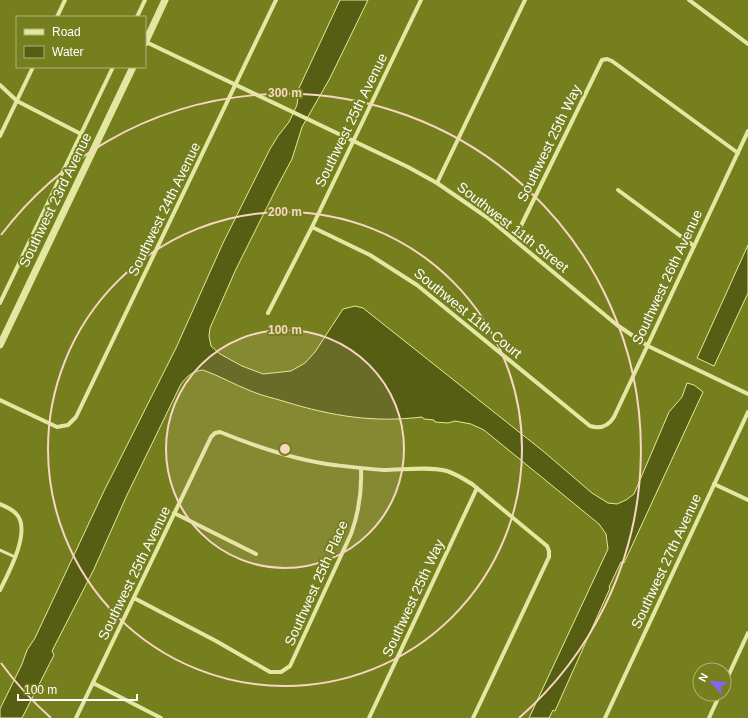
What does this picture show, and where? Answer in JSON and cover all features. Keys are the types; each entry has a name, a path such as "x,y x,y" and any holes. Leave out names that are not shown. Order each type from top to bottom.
{"street":[{"path":"57,16 65,0"},
{"path":"137,16 145,0"},
{"path":"146,40 165,0"},
{"name":"Southwest 24th Avenue","path":"0,400 57,427 68,425 76,417 276,0"},
{"name":"Southwest 25th Avenue","path":"268,313 312,227 421,0"},
{"path":"437,183 525,0"},
{"path":"688,0 748,44"},
{"name":"Southwest 11th Street","path":"146,42 353,140 437,183 463,200 514,240 617,325 648,346 748,394"},
{"name":"Southwest 25th Way","path":"514,240 602,60 612,60 738,153"},
{"path":"0,136 33,68"},
{"path":"0,303 113,68"},
{"name":"Southwest 23rd Avenue","path":"0,345 133,68"},
{"path":"0,85 17,101 81,134"},
{"name":"Southwest 26th Avenue","path":"601,427 606,426 614,417 748,131"},
{"path":"618,190 694,246"},
{"name":"Southwest 11th Court","path":"312,227 370,255 417,284 590,426 601,427"},
{"name":"Southwest 27th Avenue","path":"605,718 748,412"},
{"name":"Southwest 25th Avenue","path":"76,718 211,437 215,433 220,432 278,453 332,465 361,469"},
{"path":"361,469 441,470 460,476 477,488 547,546 550,551 549,557 473,718"},
{"name":"Southwest 25th Place","path":"134,598 216,640 270,672 281,672 290,666 351,534 357,518 361,500 361,469"},
{"path":"714,484 748,500"},
{"name":"Southwest 25th Way","path":"369,718 477,488"},
{"path":"0,504 12,510 18,516 21,524 21,536 15,557 1,588"},
{"path":"174,513 256,554"},
{"path":"732,668 748,633"},
{"path":"93,683 161,718"},
{"path":"708,718 716,702"}],"lane":[{"path":"0,550 15,557"}],"water":[{"path":"340,0 368,0 330,78 302,127 292,159 236,269 210,328 209,336 211,346 220,354 242,366 263,374 291,371 305,363 315,352 343,309 355,306 363,308 543,451 592,493 608,503 617,504 634,494 669,412 682,397 687,383 694,385 703,392 624,563 621,562 609,587 610,588 555,711 553,710 549,718 529,718 608,549 606,534 599,524 484,430 471,424 455,421 448,423 435,422 434,420 424,419 422,417 404,419 370,419 320,411 259,394 203,370 190,374 181,384 127,495 94,569 52,651 54,655 22,718 0,718 0,709 22,664 27,650 35,638 104,491 176,348 223,243 270,149 289,122 297,105 299,88"},
{"path":"748,245 748,293 714,366 697,358"}]}
